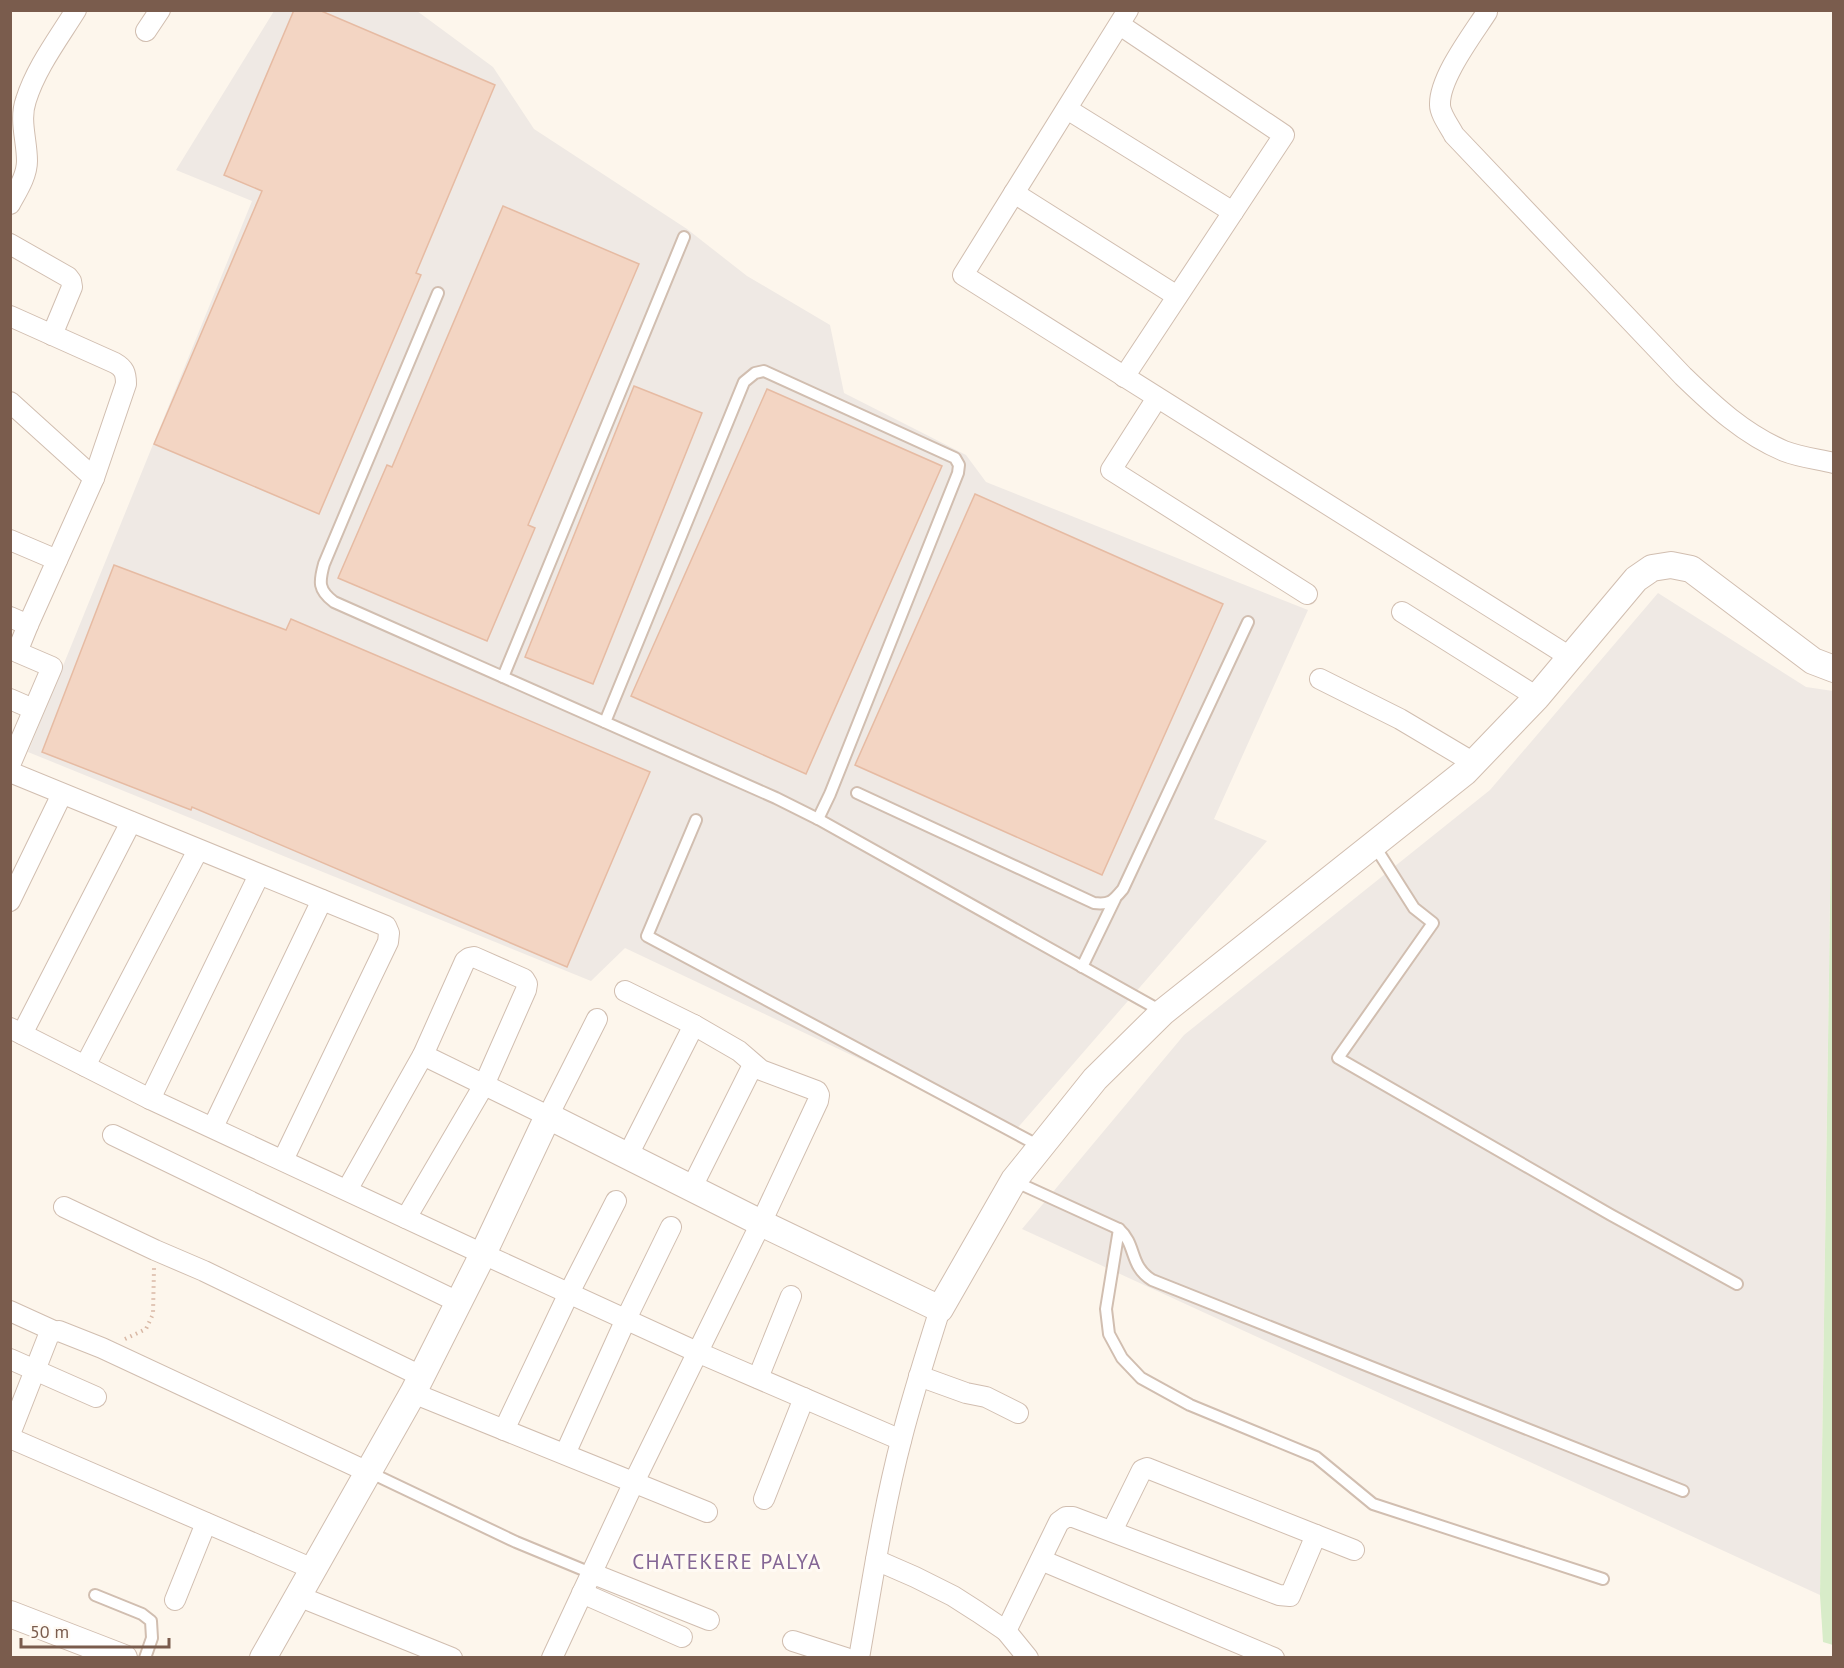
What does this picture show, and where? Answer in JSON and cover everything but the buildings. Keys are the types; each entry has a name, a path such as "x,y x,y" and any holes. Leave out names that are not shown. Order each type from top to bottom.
{"street":[{"path":"10,204 16,178 27,161 22,121 25,101 38,73 76,10"},
{"path":"146,31 160,10"},
{"path":"1487,12 1458,57 1445,84 1440,106 1454,135 1683,376 1717,408 1748,432 1786,452 1833,463"},
{"path":"1124,377 1284,135 1124,18 963,275 1157,398 1570,657"},
{"path":"1067,109 1233,212"},
{"path":"1014,193 1177,296"},
{"path":"10,244 68,277 71,281 72,287 52,335"},
{"path":"10,316 115,363 122,367 126,375 126,384 94,478 57,560 19,621 17,652 52,667 10,765"},
{"path":"1157,398 1111,470 1307,594"},
{"path":"10,402 94,478"},
{"path":"10,540 57,560"},
{"path":"859,1658 876,1560 901,1440 940,1309 1014,1180 1095,1079 1163,1012 1474,763 1537,697 1636,579 1652,567 1671,565 1691,570 1813,661 1833,669"},
{"path":"1402,612 1537,697"},
{"path":"1320,679 1391,714 1474,763"},
{"path":"10,699 33,709"},
{"path":"10,772 386,926 390,933 388,942 283,1160"},
{"path":"10,901 62,794"},
{"path":"131,822 16,1031 150,1099 483,1254 697,1352 901,1440"},
{"path":"85,1066 198,850"},
{"path":"150,1099 260,875"},
{"path":"213,1127 322,900"},
{"path":"346,1190 423,1055 465,961 474,957 524,979 527,984 526,990 484,1085 406,1218"},
{"path":"552,1658 634,1482 761,1223 819,1095 817,1091 761,1070 739,1051 694,1025 625,991"},
{"path":"263,1658 417,1385 597,1019"},
{"path":"628,1155 694,1025"},
{"path":"423,1055 940,1309"},
{"path":"692,1187 753,1065"},
{"path":"113,1135 458,1302"},
{"path":"504,1430 569,1293 616,1201"},
{"path":"64,1207 204,1271 504,1430 707,1512"},
{"path":"565,1454 626,1319 671,1227"},
{"path":"758,1378 791,1296"},
{"path":"10,1311 54,1331 102,1348 368,1472"},
{"path":"54,1331 48,1337 10,1436 313,1569"},
{"path":"10,1359 96,1397"},
{"path":"919,1376 966,1393 986,1397 1018,1413"},
{"path":"764,1499 804,1398"},
{"path":"1112,1531 1142,1470 1147,1468 1354,1550"},
{"path":"1006,1631 1059,1522 1066,1517 1073,1516 1279,1595 1290,1596 1316,1535"},
{"path":"175,1600 206,1522"},
{"path":"876,1560 953,1596 1006,1631 1028,1658"},
{"path":"1041,1560 1274,1658"},
{"path":"591,1574 709,1620"},
{"path":"582,1593 682,1637"},
{"path":"298,1596 452,1658"},
{"path":"10,1614 124,1658"},
{"path":"793,1641 846,1658"}],"lane":[{"path":"503,677 684,237"},
{"path":"438,293 324,564 321,586 325,595 334,602 776,798 818,819 1163,1012"},
{"path":"605,722 744,382 755,373 764,371 956,458 959,465 958,473 818,819"},
{"path":"857,793 1094,903 1106,904 1123,889 1248,622"},
{"path":"696,820 647,936 1041,1148"},
{"path":"1374,844 1414,908 1432,923 1338,1058 1611,1215 1737,1284"},
{"path":"1082,967 1115,898"},
{"path":"1014,1180 1119,1229 1129,1241 1143,1275 1152,1280 1683,1491"},
{"path":"1119,1229 1106,1309 1109,1334 1122,1358 1141,1378 1190,1405 1316,1457 1373,1504 1603,1580"},
{"path":"368,1472 516,1542 591,1574"},
{"path":"94,1595 142,1614 151,1621 152,1638 145,1658"}],"path":[{"path":"102,1348 139,1334 150,1323 153,1314 155,1250"}],"shaded area":[{"path":"274,11 417,11 493,67 534,129 687,229 747,276 830,325 844,393 966,455 986,482 1308,610 1214,819 1267,841 1014,1132 625,948 591,981 28,752 252,201 176,170"},
{"path":"1658,593 1806,687 1833,691 1820,1595 1022,1229 1184,1035 1490,790"}],"green space":[{"path":"1833,701 1833,1645 1823,1642 1820,1595"}],"district":[{"name":"CHATEKERE PALYA","path":"727,1561"}]}
